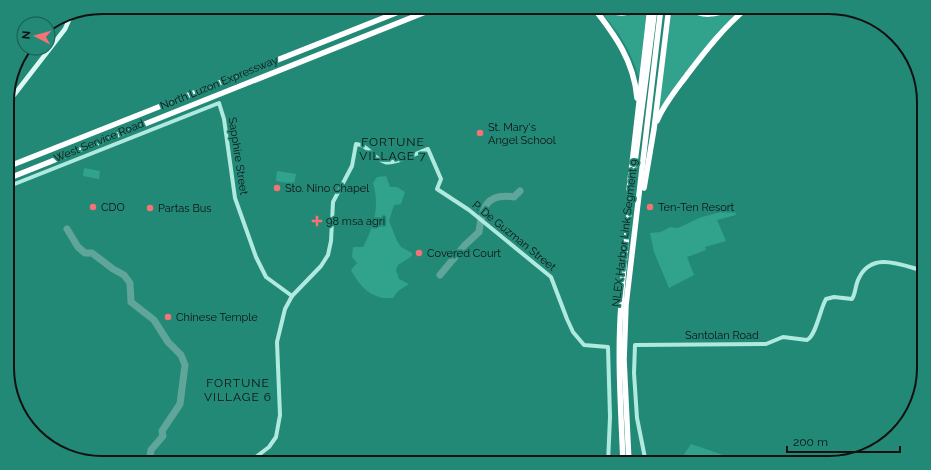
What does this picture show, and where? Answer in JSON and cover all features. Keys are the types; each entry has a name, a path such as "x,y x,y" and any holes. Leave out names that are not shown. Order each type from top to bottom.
{"highway":[{"name":"North Luzon Expressway","path":"14,164 393,14"},
{"name":"North Luzon Expressway","path":"14,176 420,14"},
{"path":"598,14 616,37 626,55 635,82 638,111"},
{"path":"630,209 630,182 649,14"},
{"name":"NLEX Harbor Link Segment 9","path":"623,456 619,360 621,306 630,209 654,14"},
{"name":"NLEX Harbor Link Segment 9","path":"629,456 624,360 629,270 636,228 660,14"},
{"path":"636,228 654,129 668,14"},
{"path":"654,129 666,103 706,50 722,31 740,14"}],"main road":[{"path":"14,94 65,29 68,21"}],"street":[{"name":"West Service Road","path":"14,184 219,103"},
{"name":"Sapphire Street","path":"219,103 224,119 235,198 263,273 292,296"},
{"name":"P. De Guzman Street","path":"292,296 321,266 328,255 331,242 333,202 352,166 356,144 366,146 380,160 389,163 428,149 441,179 437,189 518,248 551,277 566,319 584,345 607,346 609,348 610,417 608,456"},
{"name":"Santolan Road","path":"645,456 637,418 634,373 635,345 766,344 783,337 806,340 812,336 822,306 826,299 834,297 852,299 862,272 874,263 884,261 917,269"},
{"path":"259,456 273,444 276,437 280,415 277,342 285,310 292,296"}],"green space":[{"path":"603,14 626,16 632,14 646,14 639,77 627,48 611,23"},
{"path":"671,14 694,14 708,17 723,14 738,14 734,17 658,113"},
{"path":"84,168 100,171 99,179 83,176"},
{"path":"277,171 296,174 294,184 276,181"},
{"path":"386,176 390,187 397,187 405,192 401,204 394,205 389,221 401,247 412,253 412,256 398,265 396,270 399,279 409,284 398,291 393,298 373,295 358,282 351,270 357,263 352,257 353,247 363,247 373,224 376,199 373,183 377,177"},
{"path":"734,208 736,215 717,220 726,241 705,247 706,250 687,257 694,275 669,288 654,252 650,233 661,232 670,227 678,228 699,218"},
{"path":"691,444 726,456 683,456"}],"waterway":[{"path":"440,275 465,245 479,232 482,216 487,204 497,197 514,197 520,191"},
{"path":"67,229 78,247 85,253 92,253 113,269 124,275 130,283 131,302 154,320 168,342 181,355 185,365 180,404 162,431 163,436 151,450 150,456"}],"place":[{"name":"St. Mary's Angel School","path":"480,133"},
{"name":"Sto. Nino Chapel","path":"277,188"},
{"name":"CDO","path":"93,207"},
{"name":"Ten-Ten Resort","path":"650,207"},
{"name":"Partas Bus","path":"150,208"},
{"name":"98 msa agri","path":"317,221"},
{"name":"Covered Court","path":"419,253"},
{"name":"Chinese Temple","path":"168,317"}],"district":[{"name":"FORTUNE VILLAGE 7","path":"393,149"},
{"name":"FORTUNE VILLAGE 6","path":"238,390"}]}
